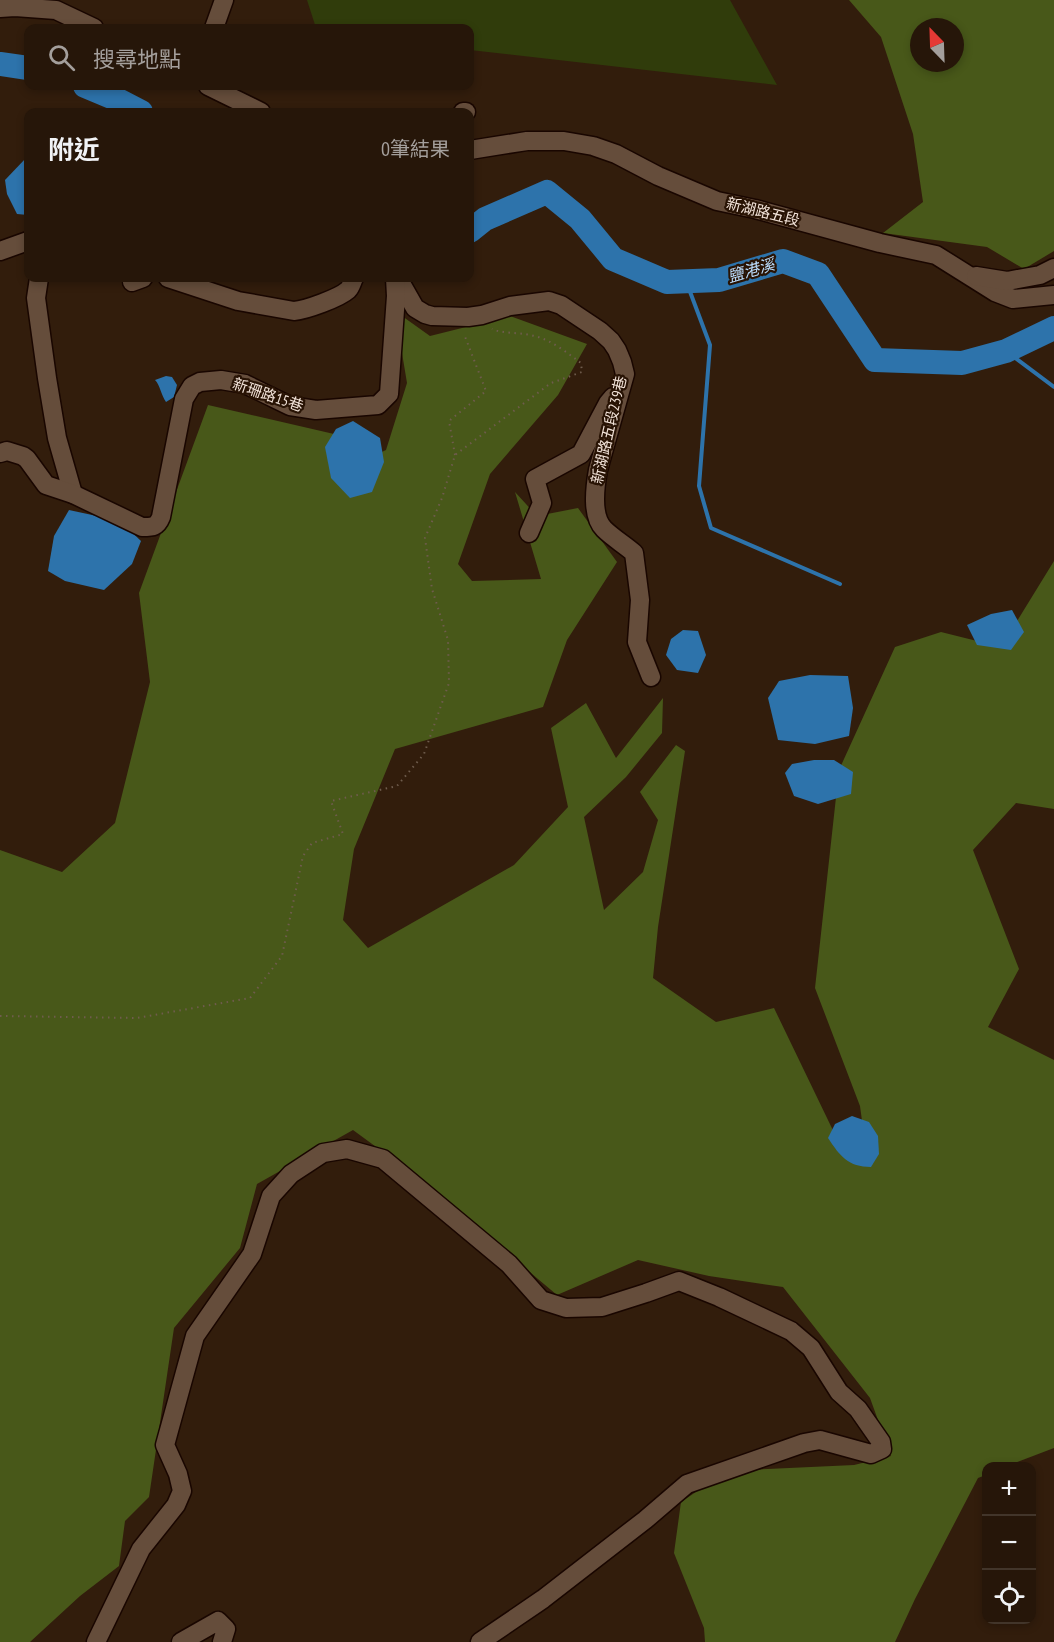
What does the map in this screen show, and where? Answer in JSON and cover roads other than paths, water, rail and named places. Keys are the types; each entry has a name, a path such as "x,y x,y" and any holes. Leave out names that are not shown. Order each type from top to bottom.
{"street":[{"path":"215,24 224,0"},
{"path":"0,8 56,10 86,24"},
{"path":"215,90 253,108"},
{"name":"新湖路五段","path":"474,149 527,141 564,141 593,146 616,154 658,176 717,201 936,255 995,292 1013,299 1054,295"},
{"path":"0,251 24,242"},
{"path":"968,274 1007,280 1040,275 1054,268"},
{"path":"38,282 36,297 47,378 57,438 73,494"},
{"path":"180,282 238,301 294,311 303,310 344,293 352,282"},
{"name":"新珊路15巷","path":"0,453 8,452 23,456 46,485 73,494 142,527 159,524 184,399 192,386 200,382 221,380 245,384 290,406 316,410 378,405 388,394 397,282"},
{"name":"新湖路五段239巷","path":"399,282 415,308 425,314 462,317 482,315 510,306 549,301 561,305 600,331 617,350 624,374 598,470 594,505 602,528 634,553 640,600 638,642 651,677"},
{"path":"529,533 542,503 535,479 581,454 608,403 622,387"},
{"path":"96,1642 141,1549 176,1505 182,1491 178,1474 165,1445 195,1336 252,1254 272,1196 291,1174 323,1153 347,1149 383,1159 509,1264 540,1300 566,1308 602,1306 679,1281 791,1331 811,1348 839,1392 858,1409 881,1442 882,1449 871,1455 820,1440 804,1443 687,1484 645,1520 543,1599 480,1642"},
{"path":"181,1642 218,1621 226,1629 222,1642"}],"water":[{"path":"24,160 24,215 17,214 7,194 5,180"},
{"path":"166,376 172,377 177,385 174,397 166,402 155,380"},
{"path":"353,421 380,438 384,462 372,492 350,498 331,478 325,447 336,429"},
{"path":"69,510 120,521 141,541 132,564 104,590 65,581 48,571 54,536"},
{"path":"1012,610 1024,632 1011,650 977,645 967,625 991,614"},
{"path":"683,630 698,631 706,655 698,673 677,670 666,655 671,639"},
{"path":"810,675 848,676 853,708 849,736 815,744 778,740 768,698 779,681"},
{"path":"814,760 834,760 853,772 851,794 818,804 794,796 785,773 792,764"},
{"path":"852,1116 869,1122 878,1136 879,1154 871,1167 850,1163 828,1138 835,1124"}],"waterway":[{"name":"鹽港溪","path":"0,64 24,67"},
{"name":"鹽港溪","path":"95,90 133,108"},
{"name":"鹽港溪","path":"474,228 485,219 547,192 580,219 613,259 667,282 719,280 783,261 818,274 875,360 962,363 1006,351 1054,328"},
{"path":"686,281 710,345 699,486 711,528 840,584"},
{"path":"1006,351 1054,387"}]}
